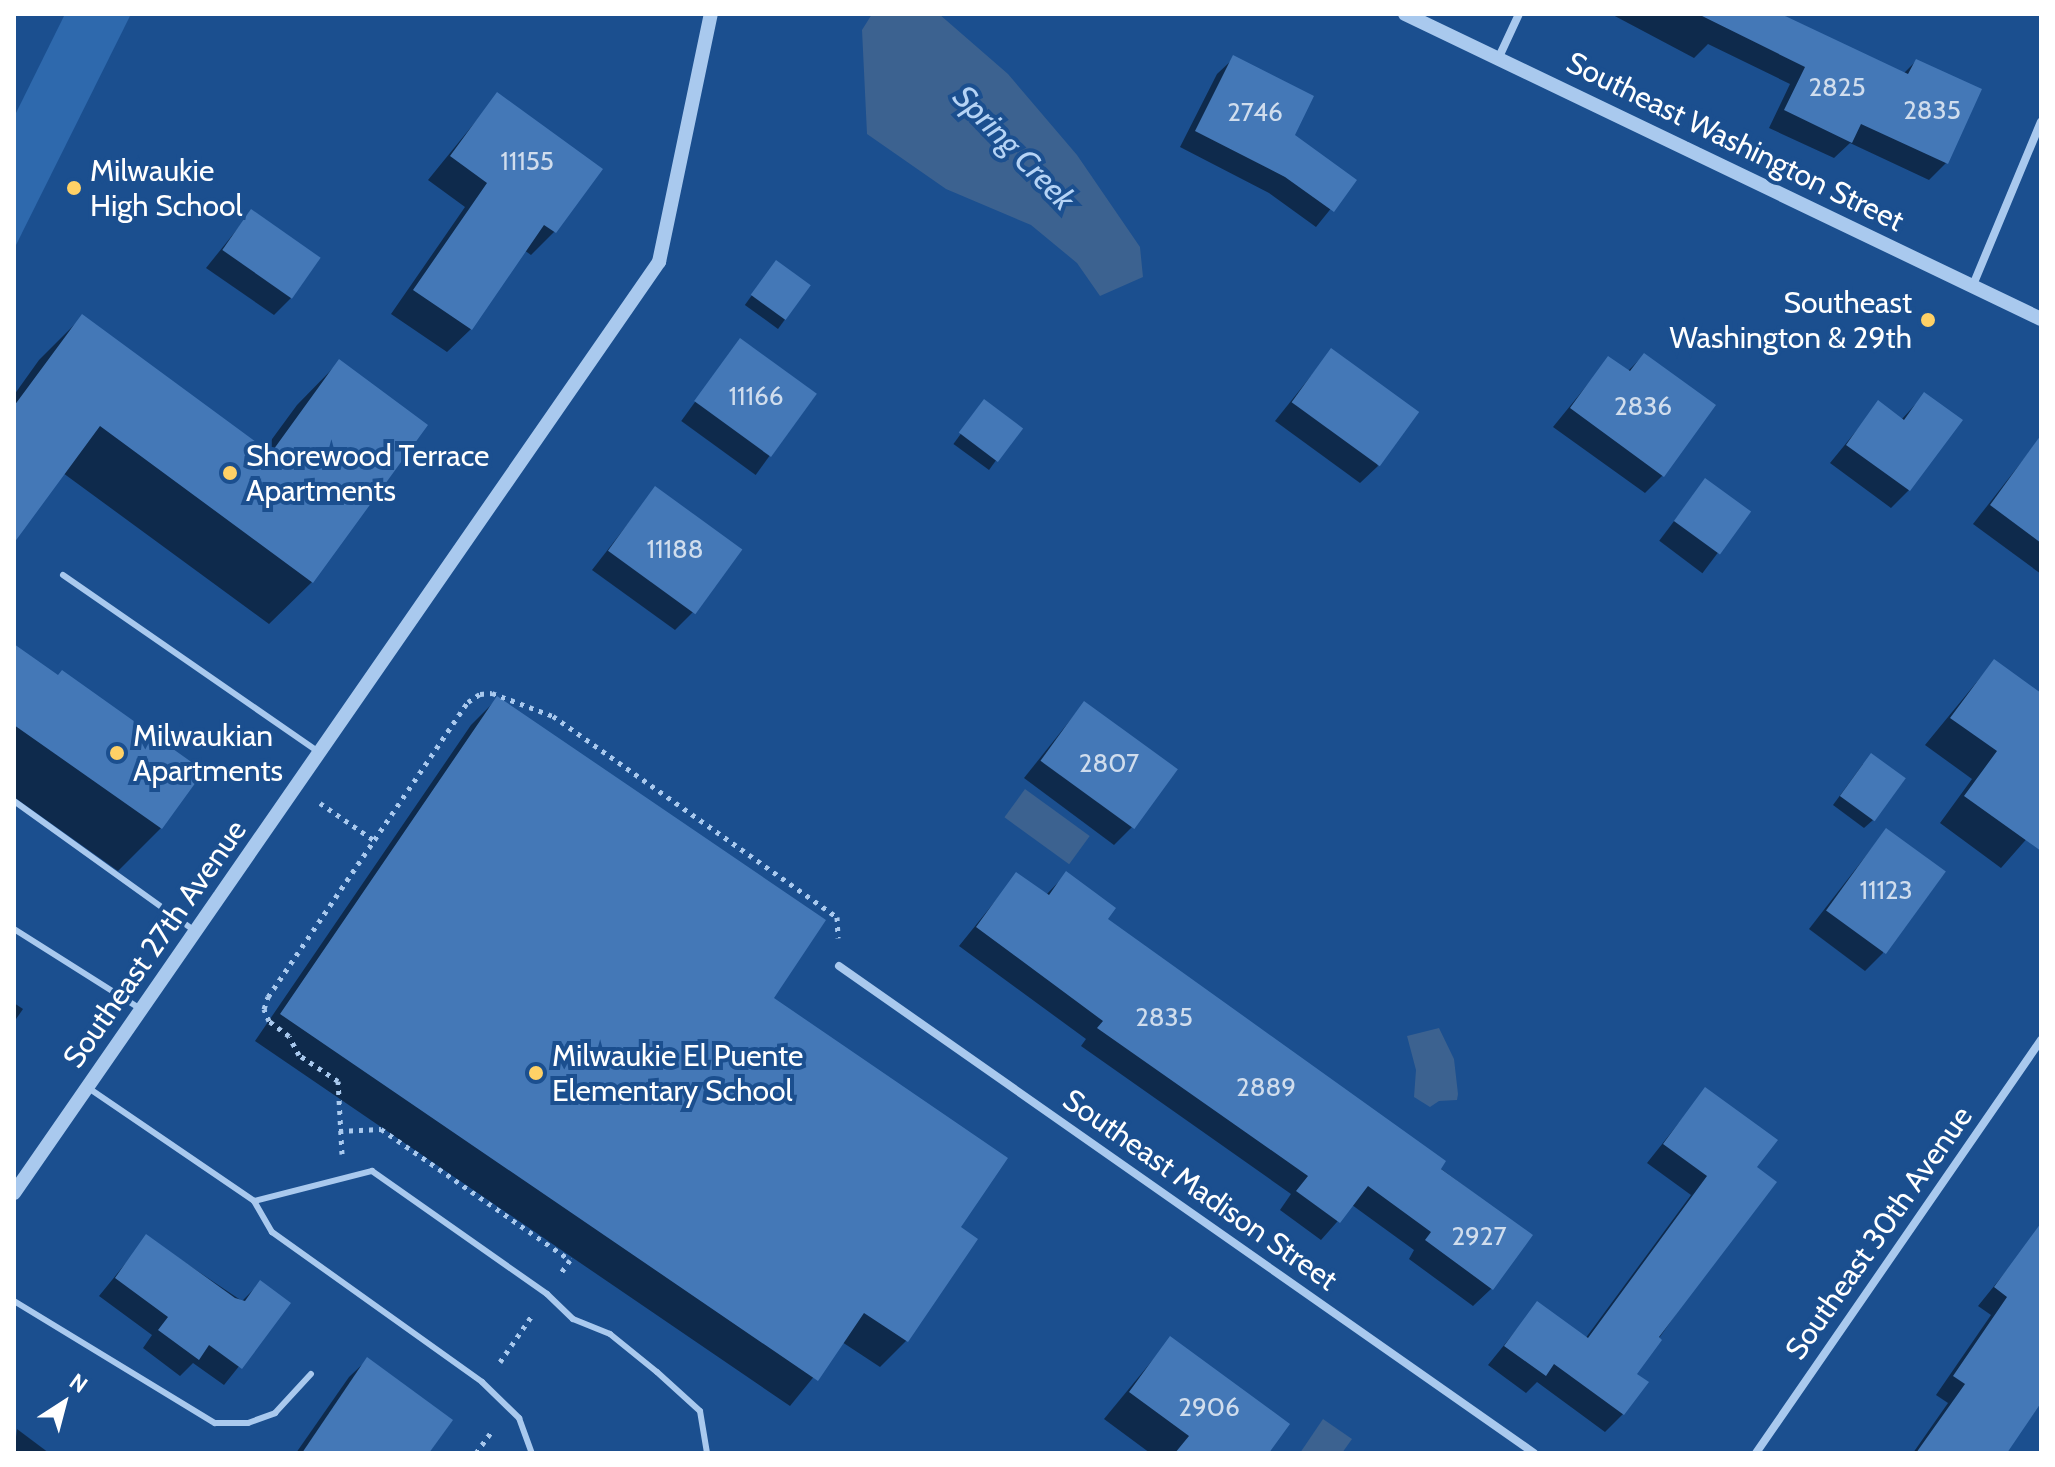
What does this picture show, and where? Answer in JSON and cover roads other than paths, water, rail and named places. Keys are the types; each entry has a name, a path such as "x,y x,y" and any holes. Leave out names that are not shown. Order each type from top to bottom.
{"street":[{"name":"Southeast 27th Avenue","path":"14,1193 659,262 711,14"},
{"name":"Southeast Washington Street","path":"1405,14 2041,319"},
{"path":"1499,57 1519,14"},
{"path":"1973,285 2041,122"},
{"name":"Southeast Madison Street","path":"839,966 1534,1453"},
{"name":"Southeast 30th Avenue","path":"1756,1453 2041,1040"}],"lane":[{"path":"63,575 319,752"},
{"path":"14,801 195,931"},
{"path":"14,929 141,1010"},
{"path":"87,1087 254,1201 272,1232 498,1397 519,1418 532,1453"},
{"path":"254,1201 346,1174 372,1171 547,1294 573,1319 610,1334 700,1411 707,1453"},
{"path":"14,1301 215,1423 239,1424 275,1413 311,1374"}],"water":[{"name":"Spring Creek","path":"872,14 939,14 1008,74 1077,155 1140,247 1143,277 1100,296 1077,263 1031,225 946,189 867,134 862,30"},
{"path":"1025,789 1090,836 1069,864 1004,817"},
{"path":"1439,1028 1454,1059 1458,1094 1457,1100 1439,1101 1430,1107 1414,1097 1416,1070 1407,1036"},
{"path":"1323,1419 1352,1439 1342,1453 1300,1453"}],"place":[{"name":"Milwaukie High School","path":"74,188"},
{"name":"Southeast Washington & 29th","path":"1928,320"},
{"name":"Shorewood Terrace Apartments","path":"230,473"},
{"name":"Milwaukian Apartments","path":"117,753"},
{"name":"Milwaukie El Puente Elementary School","path":"536,1073"}]}
